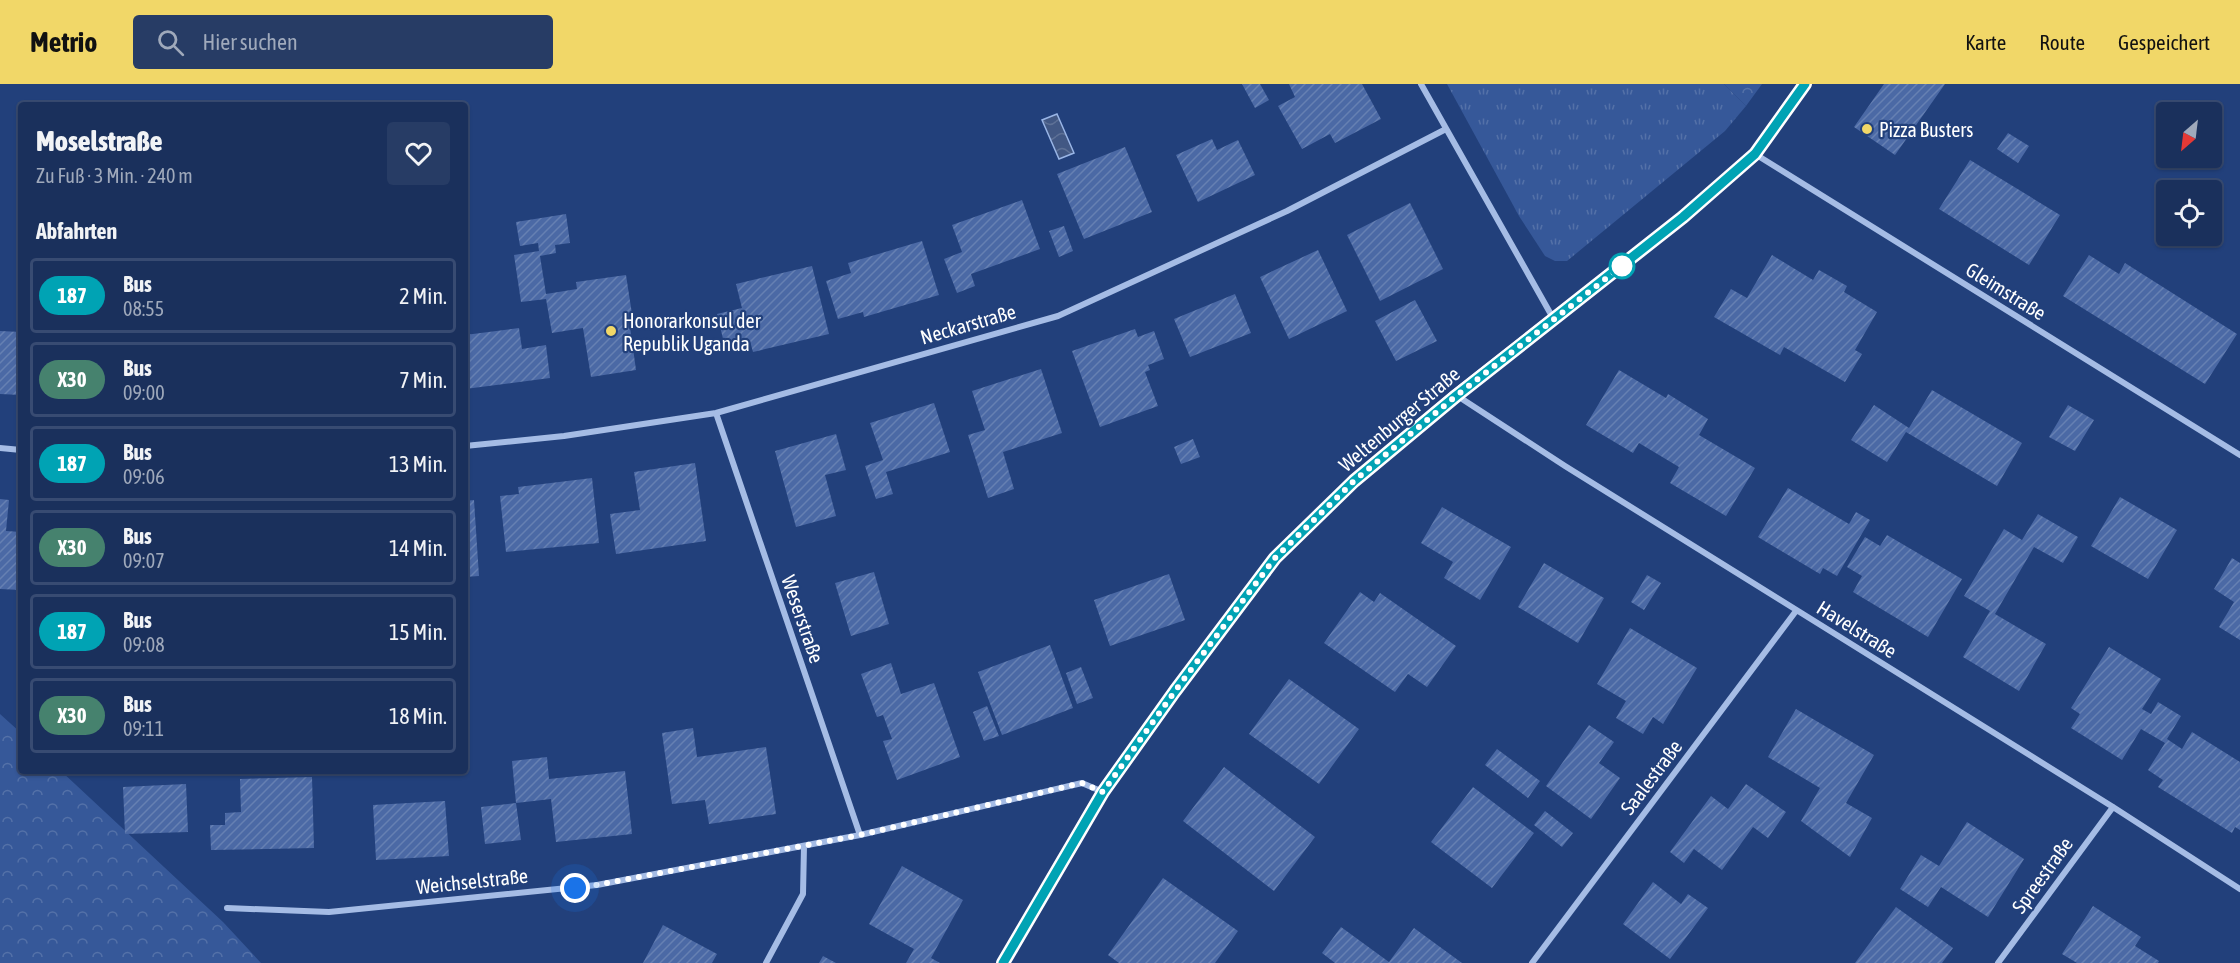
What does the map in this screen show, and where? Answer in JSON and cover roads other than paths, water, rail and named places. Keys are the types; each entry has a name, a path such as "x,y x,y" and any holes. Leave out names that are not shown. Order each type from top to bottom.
{"main road":[{"name":"Weltenburger Straße","path":"1003,963 1103,792 1175,691 1275,558 1354,481 1456,396 1695,208 1755,154 1805,84"}],"street":[{"path":"1421,84 1554,319"},
{"name":"Neckarstraße","path":"468,446 564,436 716,413 1058,316 1287,211 1446,129"},
{"name":"Gleimstraße","path":"1755,154 2240,455"},
{"name":"Havelstraße","path":"1456,396 1564,466 2113,807 2240,889"},
{"name":"Weserstraße","path":"716,413 860,835"},
{"path":"0,448 18,450"},
{"name":"Saalestraße","path":"1532,963 1796,611"},
{"name":"Weichselstraße","path":"227,908 329,912 597,885 860,835 1082,783 1103,792"},
{"name":"Spreestraße","path":"1998,963 2113,807"},
{"path":"766,963 803,894 804,846"}],"water":[{"path":"1057,114 1074,153 1059,159 1042,120"}],"place":[{"name":"Pizza Busters","path":"1867,129"},
{"name":"Honorarkonsul der Republik Uganda","path":"611,331"}]}
